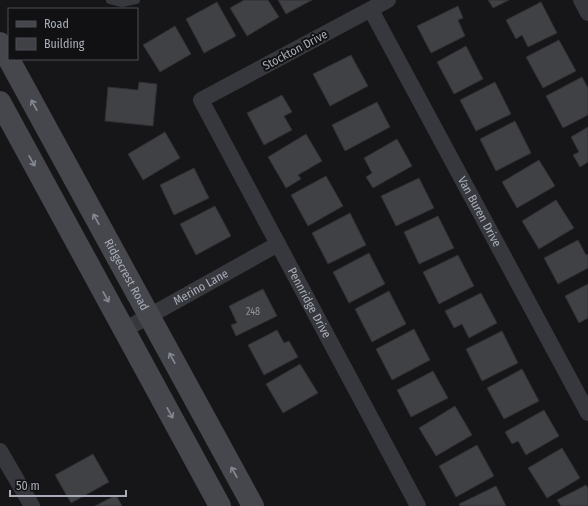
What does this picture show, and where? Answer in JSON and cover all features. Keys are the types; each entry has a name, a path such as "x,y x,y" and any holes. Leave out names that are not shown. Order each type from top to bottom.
{"main road":[{"name":"Ridgecrest Road","path":"0,42 8,57"},
{"name":"Ridgecrest Road","path":"10,60 253,506"},
{"path":"0,102 220,506"}],"street":[{"name":"Stockton Drive","path":"201,100 388,0"},
{"path":"581,0 588,13"},
{"name":"Van Buren Drive","path":"371,10 588,414"},
{"name":"Pennridge Drive","path":"201,100 418,506"},
{"name":"Merino Lane","path":"124,330 278,244"},
{"path":"0,451 32,506"}],"lane":[{"path":"110,0 122,3 136,0"}],"building":[{"path":"244,0 268,0 279,17 247,36 230,8"},
{"path":"278,0 312,0 286,14"},
{"path":"488,0 509,0 493,8"},
{"path":"217,2 236,36 204,53 186,19"},
{"path":"541,2 557,33 528,47 522,35 516,39 506,20"},
{"path":"458,6 463,18 458,20 465,36 431,53 417,26"},
{"path":"175,26 191,54 160,72 143,45"},
{"path":"559,40 576,71 543,88 526,57"},
{"path":"466,46 483,79 454,94 437,62"},
{"path":"351,55 368,86 330,106 313,74"},
{"path":"582,77 588,88 588,115 563,128 546,96"},
{"path":"139,82 157,84 153,126 105,121 108,87 138,90"},
{"path":"495,82 511,114 476,131 460,100"},
{"path":"282,95 292,112 284,116 292,130 264,145 247,113"},
{"path":"377,102 390,127 345,151 332,125"},
{"path":"515,121 531,153 496,171 480,139"},
{"path":"588,127 588,162 580,167 573,155 579,152 571,137"},
{"path":"165,132 180,158 143,180 128,154"},
{"path":"306,134 322,161 298,175 301,179 286,188 268,157"},
{"path":"397,139 412,166 373,188 366,177 372,173 364,158"},
{"path":"539,160 555,186 517,208 502,182"},
{"path":"194,168 209,198 174,215 160,185"},
{"path":"326,176 343,206 308,226 291,195"},
{"path":"419,178 434,208 396,226 381,196"},
{"path":"556,200 574,228 539,249 522,221"},
{"path":"215,206 231,236 196,255 180,224"},
{"path":"350,213 366,245 328,264 312,233"},
{"path":"438,216 454,248 419,264 404,232"},
{"path":"578,240 586,255 588,254 588,268 558,284 544,258"},
{"path":"369,253 385,284 349,303 333,272"},
{"path":"458,255 474,286 439,304 423,272"},
{"path":"588,284 588,318 579,323 565,296"},
{"path":"263,289 277,316 236,336 231,325 237,323 229,306"},
{"path":"389,291 406,324 372,342 355,309"},
{"path":"481,293 497,323 469,338 462,324 454,328 445,311"},
{"path":"414,329 430,360 392,380 376,349"},
{"path":"277,330 284,343 289,341 298,357 264,375 248,345"},
{"path":"502,331 518,363 482,381 466,349"},
{"path":"300,364 318,393 283,413 266,384"},
{"path":"522,369 539,401 504,419 487,388"},
{"path":"433,371 448,398 411,417 397,390"},
{"path":"455,406 472,435 436,456 419,428"},
{"path":"544,410 559,436 526,455 518,441 512,444 505,432"},
{"path":"477,445 494,476 456,497 439,466"},
{"path":"562,448 580,478 547,498 528,468"},
{"path":"93,454 109,482 71,503 55,475"},
{"path":"586,485 588,488 588,506 561,506 557,500"},
{"path":"496,486 506,506 460,506 459,504"},
{"path":"116,495 122,506 95,506"}]}
